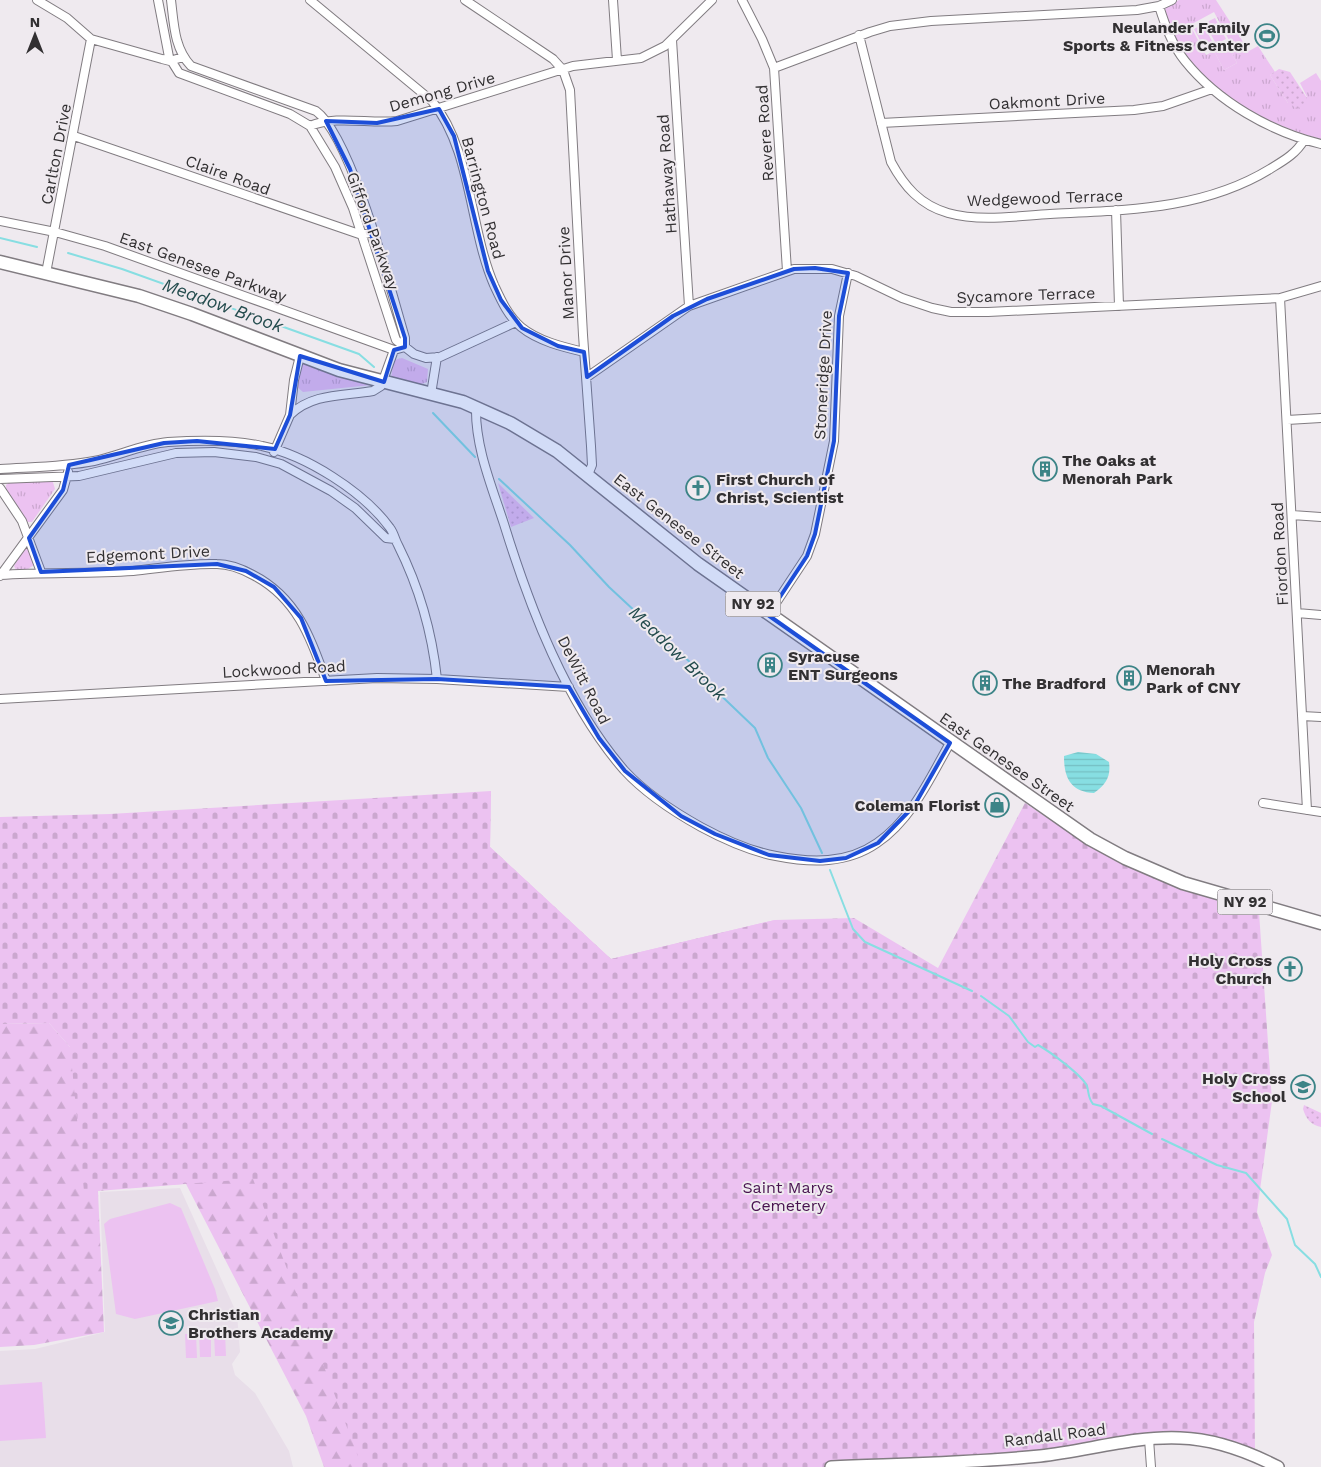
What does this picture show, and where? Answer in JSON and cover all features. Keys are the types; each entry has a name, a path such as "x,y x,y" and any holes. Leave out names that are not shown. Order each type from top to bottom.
{"main road":[{"name":"East Genesee Street","path":"0,262 140,296 300,356 384,382 476,407 538,438 588,475 698,564 768,615 1090,839 1125,858 1201,889 1321,923"}],"street":[{"path":"36,0 67,18 91,39 170,61 183,57"},
{"path":"158,0 170,61 179,73 290,114 310,126"},
{"path":"171,0 177,41 183,57 191,66 316,112 326,122"},
{"name":"Barrington Road","path":"310,0 432,101 439,109 454,136 488,271 501,300 516,322 529,332 558,346 584,352"},
{"path":"465,0 553,59 563,70"},
{"path":"613,0 617,60"},
{"name":"Demong Drive","path":"310,126 326,122 390,122 439,109 584,64 641,58 665,46 712,0"},
{"name":"Revere Road","path":"742,0 774,68 787,271"},
{"path":"774,68 860,35 890,26 931,21 1137,10 1159,6 1172,0"},
{"path":"1159,6 1168,33 1180,54 1212,89 1238,108 1304,140 1321,144"},
{"name":"Wedgewood Terrace","path":"860,35 891,162 900,178 924,203 948,213 986,217 1116,210 1182,204 1209,198 1258,177 1286,159 1304,140"},
{"name":"Carlton Drive","path":"46,273 74,136 91,39"},
{"name":"Hathaway Road","path":"672,40 689,306"},
{"name":"Manor Drive","path":"563,70 570,90 572,110 573,163 584,352 592,450 592,465 588,475"},
{"name":"Oakmont Drive","path":"881,123 1134,110 1163,106 1212,89"},
{"name":"Gifford Parkway","path":"326,122 350,169 373,232 405,338 405,347"},
{"name":"Gifford Parkway","path":"310,126 321,141 346,190 396,340 414,354 426,358 437,357"},
{"name":"Claire Road","path":"74,136 362,236"},
{"path":"1116,210 1120,306"},
{"name":"East Genesee Parkway","path":"0,221 55,232 105,246 394,350"},
{"path":"362,236 373,232"},
{"name":"Sycamore Terrace","path":"587,377 689,306 787,271 815,268 848,273 902,298 951,312 988,312 1280,298 1321,286"},
{"name":"Stoneridge Drive","path":"768,615 807,556 816,534 834,441 839,324 848,273"},
{"name":"Fiordon Road","path":"1280,298 1307,810"},
{"path":"431,394 437,357 485,338 516,322"},
{"path":"290,415 308,401 373,391 384,382 394,350 405,347"},
{"path":"271,461 290,415 294,380 300,356"},
{"name":"DeWitt Road","path":"476,407 476,427 482,452 516,562 569,687 599,738 625,771 652,795 682,816 746,848 790,859 838,860 878,843 897,827 914,806 950,743"},
{"path":"1287,420 1321,418"},
{"path":"0,468 69,465 107,458 164,443 217,442 260,445 275,449 327,474 358,496 392,530 394,540 408,567 419,595 434,653 437,679"},
{"path":"0,479 68,476 101,472 176,452 214,452 271,461 298,472 356,508 386,538 394,540"},
{"path":"0,575 63,490 68,476 69,465"},
{"path":"0,488 22,521 41,572"},
{"path":"1292,515 1321,517"},
{"name":"Edgemont Drive","path":"0,575 41,572 132,571 209,564 224,564 246,571 274,587 301,618 314,643 326,680"},
{"path":"1297,613 1321,616"},
{"name":"Lockwood Road","path":"0,699 326,680 437,679 569,687"},
{"path":"1302,716 1321,716"},
{"path":"1264,803 1321,812"},
{"name":"Randall Road","path":"831,1467 971,1464 1040,1456 1149,1439 1180,1438 1210,1441 1235,1448 1278,1467"},
{"path":"1149,1439 1151,1467"}],"highlighted area":[{"path":"439,109 454,136 488,271 501,300 522,328 558,346 584,352 587,377 673,316 707,299 794,269 815,268 848,273 839,316 834,441 815,534 807,556 768,615 950,743 914,806 878,843 846,858 820,861 769,855 715,834 681,816 625,771 599,738 569,687 437,679 326,681 301,618 274,587 246,571 217,564 41,572 29,538 63,490 69,465 164,443 197,441 275,449 290,415 300,356 384,382 394,350 405,347 405,338 350,169 326,121 377,123"}],"shaded area":[{"name":"Christian Brothers Academy","path":"180,1188 237,1314 240,1352 232,1364 235,1375 255,1393 289,1451 293,1467 0,1467 0,1351 35,1349 105,1332 100,1192"}],"green space":[{"path":"1179,0 1216,0 1249,51 1258,46 1275,72 1270,75 1288,103 1307,97 1300,83 1316,73 1321,81 1321,139 1299,133 1257,114 1218,88 1186,54 1167,21 1166,7","holes":["1214,12 1230,42 1227,44 1237,63 1224,70 1214,51 1206,55 1190,25"]},
{"path":"1215,18 1226,39 1216,44 1205,23"},
{"path":"1203,24 1214,45 1205,50 1194,29"},
{"path":"1227,44 1237,63 1224,70 1214,51"},
{"path":"1279,69 1290,72 1307,98 1307,101 1298,109 1288,103 1270,75"},
{"path":"402,358 428,369 427,382 419,385 391,378 394,360"},
{"path":"305,363 371,385 303,392 296,386 300,365"},
{"path":"52,479 55,489 32,522 28,522 6,490 6,485 11,481"},
{"path":"498,483 534,518 511,527"},
{"path":"27,545 34,565 28,569 16,570 14,566"},
{"path":"491,791 490,847 611,959 775,920 795,963 591,1467 324,1467 306,1416 186,1184 98,1191 104,1332 34,1345 0,1347 0,1024 49,1023 70,1047"},
{"name":"Saint Marys Cemetery","path":"491,791 490,847 611,959 775,920 854,918 938,968 1025,803 1085,843 1122,864 1155,879 1189,891 1259,912 1272,1101 1257,1212 1272,1255 1265,1273 1254,1322 1255,1456 1180,1438 1066,1453 831,1467 362,1467 253,1179 84,1191 70,1047 49,1023 0,1024 0,817 110,814"},
{"path":"1304,1105 1321,1113 1321,1127 1314,1125 1307,1119 1303,1109"},
{"path":"170,1203 181,1208 215,1289 218,1301 135,1319 116,1314 104,1224 110,1219"},
{"path":"214,1332 225,1332 226,1356 215,1356"},
{"path":"199,1333 211,1333 211,1357 200,1357"},
{"path":"185,1334 196,1334 197,1358 186,1358"},
{"path":"42,1382 46,1438 0,1441 0,1385"}],"water":[{"path":"1078,752 1096,754 1109,762 1107,780 1094,793 1079,790 1067,777 1064,756"}],"waterway":[{"name":"Meadow Brook","path":"0,238 37,247"},
{"name":"Meadow Brook","path":"68,253 122,269 359,354 374,367"},
{"name":"Meadow Brook","path":"433,413 475,457"},
{"name":"Meadow Brook","path":"499,479 570,545 609,587 693,665 709,684 755,728 768,758 801,808 822,853"},
{"name":"Meadow Brook","path":"830,870 853,929 865,942 972,991"},
{"name":"Meadow Brook","path":"981,996 1009,1016 1028,1042 1035,1047 1038,1045 1043,1048 1079,1076 1087,1086 1089,1098 1093,1104 1101,1106 1152,1134"},
{"name":"Meadow Brook","path":"1162,1139 1217,1165 1246,1173 1287,1219 1295,1245 1315,1264 1321,1277"}],"place":[{"name":"Neulander Family Sports & Fitness Center","path":"1267,36"},
{"name":"The Oaks at Menorah Park","path":"1045,469"},
{"name":"First Church of Christ, Scientist","path":"698,488"},
{"name":"Syracuse ENT Surgeons","path":"770,665"},
{"name":"Menorah Park of CNY","path":"1129,678"},
{"name":"The Bradford","path":"985,683"},
{"name":"Coleman Florist","path":"997,805"},
{"name":"Holy Cross Church","path":"1290,969"},
{"name":"Holy Cross School","path":"1303,1087"},
{"name":"Christian Brothers Academy","path":"171,1323"}]}
